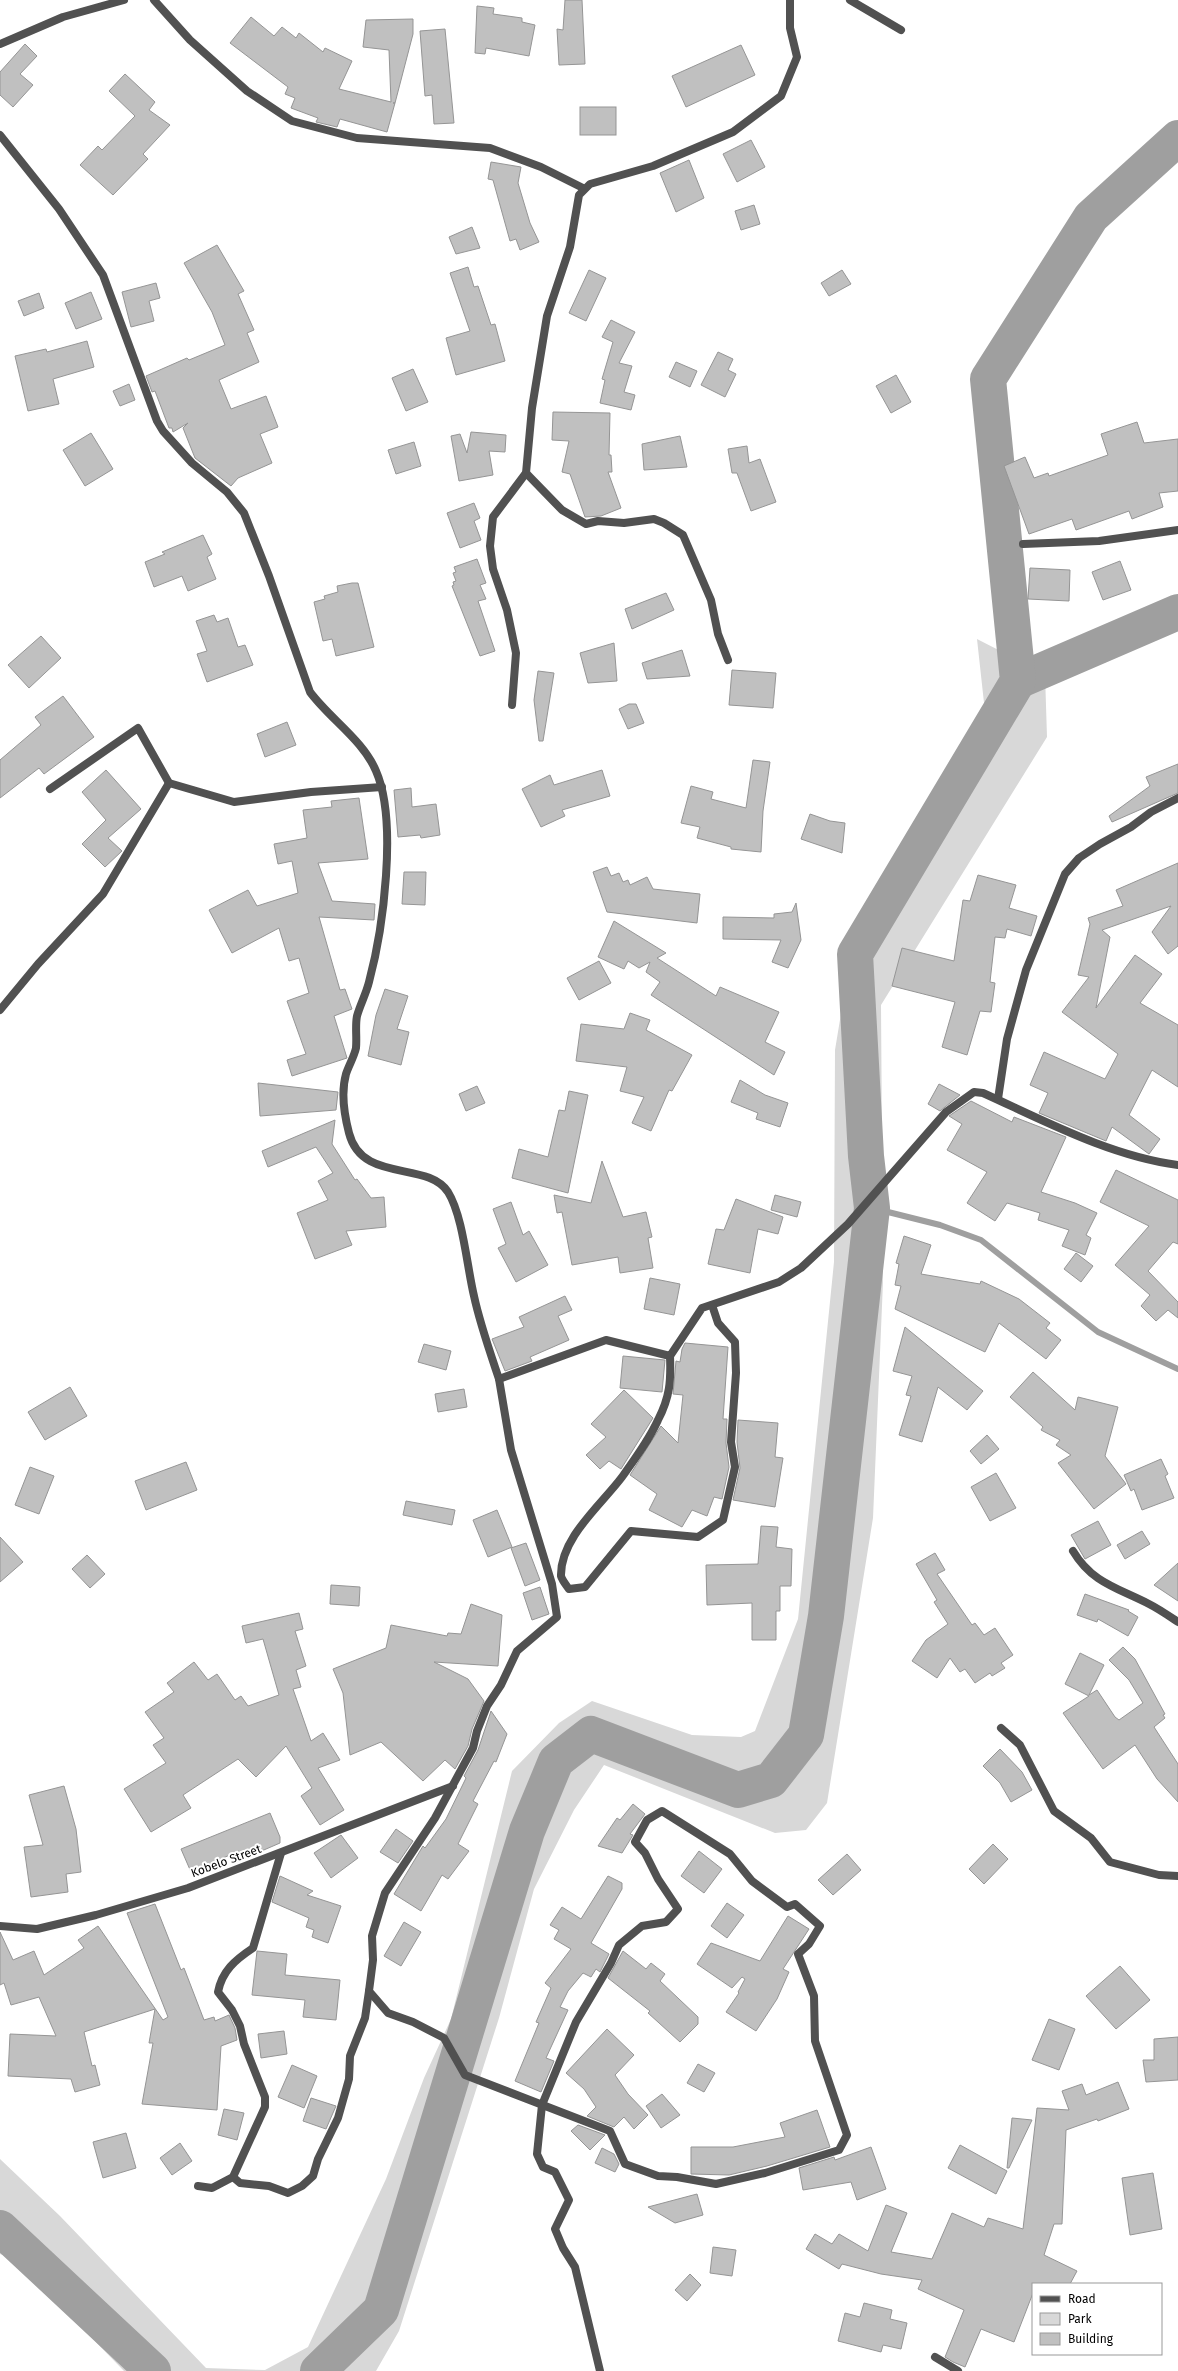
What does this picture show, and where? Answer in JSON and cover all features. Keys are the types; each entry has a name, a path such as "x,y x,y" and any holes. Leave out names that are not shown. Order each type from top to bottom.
{"street":[{"path":"0,44 63,17 124,0"},
{"path":"154,0 190,40 241,86 292,121 357,138 490,148 541,167 584,188"},
{"path":"512,705 516,653 514,635 493,569 490,546 493,517 526,473 532,408 547,316 570,247 579,195 584,188 590,184 653,166 733,132 781,96 797,57 790,28 790,0"},
{"path":"850,0 901,30"},
{"path":"0,135 59,209 103,275 160,426 177,447 227,492 244,513 269,576 310,692 320,705 361,748 375,769 382,787 387,855 381,919 369,983 357,1016 355,1053 346,1075 344,1112 352,1145 367,1161 433,1180 447,1190 455,1207 474,1297 499,1379 511,1450 552,1584 557,1617 517,1651 501,1685 487,1706 477,1731 473,1748 435,1818 385,1893 372,1936 373,1960 365,2018 350,2056 349,2079 343,2104 318,2159 313,2176 302,2186 288,2192 269,2186 240,2183 233,2177"},
{"path":"526,473 562,510 586,524 598,521 624,523 654,519 664,522 683,535 711,600 718,634 728,660"},
{"path":"1023,544 1099,541 1178,530"},
{"path":"50,789 138,728 169,783 234,802 311,792 382,787"},
{"path":"0,1010 38,964 103,894 169,783"},
{"path":"998,1099 1007,1039 1026,970 1065,874 1079,858 1100,844 1131,827 1151,812 1178,798"},
{"path":"712,1305 718,1323 734,1342 736,1373 731,1442 735,1467 723,1520 698,1538 631,1531 585,1587 569,1589 561,1577 564,1557 576,1534 597,1505 622,1477 659,1419 671,1387 670,1356 702,1308 779,1282 801,1268 848,1224 946,1112 974,1092 983,1093 998,1099 1102,1145 1155,1161 1178,1165"},
{"path":"499,1379 606,1340 670,1356"},
{"path":"1073,1550 1082,1566 1094,1577 1150,1605 1178,1622"},
{"path":"1001,1728 1020,1746 1054,1811 1091,1838 1110,1862 1160,1875 1178,1876"},
{"name":"Kobelo Street","path":"0,1926 37,1929 96,1915 188,1888 452,1786"},
{"path":"369,1991 388,2013 413,2022 444,2038 465,2076 542,2105 610,2131 625,2164 658,2176 677,2177 716,2184 765,2173 839,2150 847,2135 815,2041 814,1996 798,1954 809,1944 820,1926 795,1904 787,1907 752,1881 730,1854 716,1843 662,1811 647,1820 635,1842 645,1853 658,1879 678,1909 666,1922 642,1926 619,1945 611,1963 576,2022 542,2105 537,2154 543,2167 555,2172 569,2200 555,2229 562,2248 575,2267 600,2371"},
{"path":"198,2186 212,2188 233,2177 255,2132 264,2107 265,2097 232,2010 218,1992 221,1977 240,1957 253,1948 281,1853"},
{"path":"935,2357 958,2371"}],"green space":[{"path":"977,639 1045,674 1047,737 881,1005 883,1282 873,1518 827,1803 806,1830 775,1833 604,1765 574,1810 534,1889 499,2018 399,2331 376,2371 124,2371 16,2260 0,2254 0,2159 60,2216 206,2368 265,2370 308,2347 386,2179 424,2078 451,2019 512,1771 559,1723 592,1701 692,1735 741,1737 755,1731 798,1619 834,1262 835,1050 856,923 986,721"}],"building":[{"path":"565,0 582,0 585,64 559,65 557,29 563,30"},
{"path":"477,6 494,8 493,14 522,18 522,22 535,25 529,56 486,48 485,54 475,53"},
{"path":"251,17 274,36 282,27 296,38 299,33 323,52 325,48 352,61 339,89 391,102 389,50 363,47 366,20 413,19 413,34 387,132 340,119 337,127 316,122 318,118 291,108 295,98 285,94 288,87 230,43"},
{"path":"445,29 454,123 434,124 432,95 425,96 420,31"},
{"path":"25,44 37,56 20,74 33,85 13,107 0,95 0,72"},
{"path":"741,45 755,75 686,107 672,76"},
{"path":"125,74 155,102 149,110 170,125 143,154 148,159 113,195 80,165 98,146 102,150 135,116 109,91"},
{"path":"580,107 616,107 616,135 580,135"},
{"path":"751,140 765,167 737,182 723,154"},
{"path":"689,160 704,198 676,212 660,173"},
{"path":"491,162 521,167 518,183 530,223 539,242 520,250 516,239 510,241 493,180 488,179"},
{"path":"754,205 760,224 741,230 735,211"},
{"path":"472,227 480,248 456,254 449,237"},
{"path":"217,245 244,291 238,294 254,330 247,333 259,362 219,380 231,409 266,396 278,427 260,434 272,463 238,478 231,486 195,458 183,428 188,423 173,432 172,428 169,428 155,391 152,392 146,376 187,358 189,360 225,345 212,312 184,263"},
{"path":"468,267 474,287 478,286 491,325 495,324 505,361 456,375 446,338 470,331 450,273"},
{"path":"589,270 606,278 586,321 569,313"},
{"path":"842,270 851,284 829,296 821,283"},
{"path":"156,283 160,298 149,301 154,321 131,327 122,292"},
{"path":"91,292 102,319 76,329 65,303"},
{"path":"39,293 44,308 24,316 18,301"},
{"path":"611,320 635,332 619,363 632,366 624,392 635,395 631,410 600,403 605,380 602,379 613,342 602,337"},
{"path":"87,341 94,367 53,379 59,404 28,411 15,356 46,349 47,352"},
{"path":"718,352 733,359 728,370 736,374 725,397 701,385"},
{"path":"676,362 697,371 690,387 669,377"},
{"path":"413,369 428,402 406,411 392,378"},
{"path":"896,375 911,402 891,413 876,386"},
{"path":"129,384 135,400 120,406 113,391"},
{"path":"553,412 610,413 609,455 611,455 612,472 608,472 621,508 601,516 585,517 570,474 562,472 569,441 552,440"},
{"path":"1137,422 1144,443 1178,439 1178,491 1159,493 1163,507 1132,519 1129,511 1076,530 1072,519 1029,534 1004,466 1025,457 1034,478 1048,473 1049,476 1108,455 1101,434"},
{"path":"471,432 506,435 505,452 489,451 493,475 459,481 451,436 460,434 467,453"},
{"path":"91,433 113,469 85,486 63,450"},
{"path":"680,436 687,467 644,470 642,444"},
{"path":"414,442 421,466 396,474 388,450"},
{"path":"747,446 749,463 760,459 776,502 751,511 737,473 732,473 728,449"},
{"path":"474,503 480,518 474,521 481,540 460,548 447,513"},
{"path":"203,535 212,554 207,557 216,579 188,591 182,576 154,587 145,562 165,554 162,552"},
{"path":"477,559 486,583 480,585 486,599 478,601 495,651 480,656 452,586 454,585 453,582 456,581 453,573 456,572 454,567"},
{"path":"1120,561 1131,590 1103,600 1092,572"},
{"path":"1030,568 1070,570 1069,601 1028,599"},
{"path":"358,583 374,647 336,656 332,639 323,641 314,602 325,599 324,596 338,592 337,586"},
{"path":"666,593 674,610 632,629 625,609"},
{"path":"214,615 217,622 228,618 238,647 245,645 253,665 207,682 197,654 207,651 196,621"},
{"path":"41,636 61,658 29,688 8,665"},
{"path":"614,643 617,681 588,683 580,653"},
{"path":"682,650 690,676 647,679 642,663"},
{"path":"732,670 776,673 773,708 729,705"},
{"path":"538,671 554,673 543,741 539,741 534,700"},
{"path":"63,696 94,737 44,774 39,768 0,798 0,760 41,725 35,717"},
{"path":"629,704 636,704 644,723 628,729 619,709"},
{"path":"287,722 296,745 265,757 257,734"},
{"path":"753,760 770,762 763,811 761,852 731,849 731,847 697,838 700,827 681,823 691,786 713,792 711,799 746,808"},
{"path":"1178,764 1178,793 1112,822 1109,816 1150,786 1146,777"},
{"path":"106,770 141,809 108,838 122,851 105,867 82,844 106,820 82,792"},
{"path":"602,770 610,796 562,810 565,816 541,827 522,789 550,775 554,785"},
{"path":"411,788 412,807 436,804 440,835 421,838 420,835 398,837 394,790"},
{"path":"359,798 368,859 318,863 332,901 375,904 374,920 319,917 340,990 345,989 352,1009 334,1016 347,1058 292,1076 287,1060 306,1054 287,1001 309,993 299,958 289,961 279,928 232,953 209,910 248,890 257,906 298,893 292,861 278,864 274,844 307,838 303,810 332,807 331,801"},
{"path":"810,814 830,821 845,823 842,853 801,839"},
{"path":"1178,863 1178,946 1168,954 1152,932 1171,906 1102,930 1110,937 1096,1008 1135,955 1162,974 1140,1003 1178,1025 1178,1087 1152,1070 1129,1115 1160,1139 1149,1154 1112,1127 1106,1141 1039,1113 1048,1093 1030,1085 1044,1052 1105,1079 1118,1054 1062,1012 1089,977 1078,975 1090,924 1088,918 1123,906 1116,890"},
{"path":"607,867 611,876 619,873 623,882 628,880 630,885 647,877 653,889 700,894 697,923 607,912 593,872"},
{"path":"404,872 426,872 425,905 402,904"},
{"path":"978,875 1016,885 1009,908 1037,916 1031,936 1007,929 1005,938 995,937 990,982 995,983 991,1012 980,1011 967,1055 942,1047 955,1002 892,986 902,948 954,961 963,900 970,901"},
{"path":"796,903 801,940 788,968 772,962 781,940 723,939 723,917 774,918 774,914 792,912"},
{"path":"614,921 666,953 657,958 716,996 720,987 779,1012 765,1042 785,1052 774,1075 651,995 660,982 646,972 650,962 639,968 628,961 624,969 598,957"},
{"path":"599,961 611,983 579,1000 567,978"},
{"path":"385,989 408,996 397,1029 409,1032 401,1065 368,1056 376,1015"},
{"path":"630,1013 650,1020 646,1030 692,1055 672,1091 669,1090 651,1131 632,1123 644,1097 620,1091 627,1067 576,1061 581,1024 624,1029"},
{"path":"740,1080 765,1095 788,1103 780,1127 756,1119 758,1113 731,1102"},
{"path":"258,1083 338,1092 336,1110 260,1116"},
{"path":"939,1084 960,1095 940,1111 928,1104"},
{"path":"477,1086 485,1103 466,1111 459,1094"},
{"path":"569,1091 588,1095 568,1193 512,1178 519,1149 548,1157 559,1110 565,1111"},
{"path":"971,1101 1012,1122 1014,1117 1066,1137 1041,1192 1075,1203 1097,1213 1086,1235 1091,1238 1085,1255 1062,1246 1069,1230 1038,1220 1040,1213 1007,1203 995,1221 967,1203 987,1172 947,1150 962,1124 949,1116"},
{"path":"335,1120 332,1144 355,1180 357,1179 371,1198 384,1197 386,1227 346,1231 352,1245 315,1259 297,1213 328,1200 318,1181 333,1173 316,1147 268,1167 262,1151"},
{"path":"602,1161 623,1217 646,1212 652,1237 648,1238 653,1268 620,1273 618,1257 572,1265 562,1212 557,1213 554,1195 591,1203"},
{"path":"1116,1170 1178,1200 1178,1244 1173,1242 1148,1271 1178,1302 1178,1318 1168,1310 1156,1321 1141,1306 1150,1295 1115,1265 1149,1226 1100,1202"},
{"path":"775,1195 801,1202 797,1217 771,1210"},
{"path":"736,1199 783,1217 778,1234 758,1229 750,1273 708,1264 716,1229 724,1230"},
{"path":"511,1202 523,1235 529,1231 548,1265 516,1282 498,1248 506,1244 493,1209"},
{"path":"904,1236 931,1245 921,1274 980,1284 981,1281 1019,1299 1050,1323 1046,1328 1061,1340 1046,1359 999,1323 985,1352 895,1309 901,1286 895,1285 899,1264 896,1263"},
{"path":"1076,1253 1093,1266 1081,1282 1064,1269"},
{"path":"650,1278 680,1284 674,1315 644,1309"},
{"path":"565,1296 572,1310 558,1316 569,1340 530,1357 532,1361 505,1371 492,1339 524,1327 519,1317"},
{"path":"905,1327 983,1391 967,1410 938,1387 922,1442 899,1435 911,1396 906,1395 912,1376 893,1371"},
{"path":"685,1343 728,1347 723,1419 727,1419 726,1443 729,1467 722,1499 714,1497 707,1516 692,1510 682,1527 649,1510 657,1494 630,1475 661,1426 678,1443 683,1395 673,1394 676,1361 680,1362 682,1349"},
{"path":"424,1344 451,1351 446,1370 418,1362"},
{"path":"623,1356 665,1360 662,1392 620,1388"},
{"path":"1033,1372 1075,1410 1078,1397 1118,1407 1105,1456 1126,1484 1094,1509 1058,1463 1071,1455 1056,1445 1060,1440 1041,1430 1043,1427 1010,1397"},
{"path":"70,1387 87,1416 45,1440 28,1412"},
{"path":"464,1389 467,1407 438,1412 435,1394"},
{"path":"624,1390 653,1418 621,1469 609,1461 600,1469 586,1455 606,1437 591,1424"},
{"path":"738,1420 778,1423 775,1457 783,1458 775,1507 733,1500 740,1468 737,1442"},
{"path":"987,1435 999,1449 981,1464 970,1451"},
{"path":"1161,1459 1168,1474 1165,1476 1174,1498 1142,1510 1134,1489 1131,1491 1124,1475"},
{"path":"186,1462 197,1490 146,1510 135,1481"},
{"path":"30,1467 54,1476 39,1514 15,1505"},
{"path":"996,1473 1016,1508 990,1521 971,1487"},
{"path":"406,1501 455,1510 452,1525 403,1515"},
{"path":"497,1510 512,1547 488,1557 473,1520"},
{"path":"1098,1521 1111,1545 1085,1559 1071,1535"},
{"path":"761,1526 778,1527 776,1547 792,1549 791,1586 780,1586 780,1611 776,1611 776,1640 752,1640 752,1603 707,1605 706,1565 758,1564"},
{"path":"1142,1531 1150,1544 1125,1559 1117,1545"},
{"path":"0,1537 23,1562 0,1582"},
{"path":"526,1543 540,1580 525,1586 511,1548"},
{"path":"935,1553 945,1570 937,1574 972,1625 975,1623 984,1635 995,1628 1013,1655 1001,1663 1005,1668 992,1676 990,1673 975,1683 965,1669 960,1672 950,1658 937,1678 912,1661 926,1640 948,1624 934,1602 937,1600 916,1564"},
{"path":"87,1555 105,1574 90,1588 72,1569"},
{"path":"1178,1563 1178,1601 1154,1585"},
{"path":"331,1585 360,1587 359,1606 330,1604"},
{"path":"540,1587 549,1614 532,1620 523,1593"},
{"path":"1085,1594 1129,1610 1128,1611 1138,1617 1128,1636 1098,1619 1097,1622 1077,1615"},
{"path":"471,1604 502,1615 498,1666 434,1662 468,1679 484,1701 472,1729 468,1746 455,1769 445,1760 423,1781 381,1742 350,1755 343,1693 333,1669 386,1648 391,1625 447,1636 448,1633 461,1634"},
{"path":"299,1613 303,1629 295,1631 306,1666 296,1670 301,1687 293,1689 311,1741 323,1733 340,1760 318,1768 344,1810 320,1825 301,1796 312,1788 286,1746 256,1777 238,1759 183,1795 191,1808 151,1832 124,1789 166,1763 153,1745 164,1738 145,1712 174,1692 167,1683 194,1662 208,1680 217,1674 235,1700 241,1696 248,1706 279,1695 263,1639 246,1643 242,1626"},
{"path":"1123,1647 1135,1659 1165,1714 1163,1715 1165,1718 1154,1727 1178,1764 1178,1802 1157,1779 1135,1745 1103,1769 1063,1713 1089,1696 1065,1684 1080,1653 1104,1665 1089,1695 1097,1690 1115,1717 1119,1720 1143,1703 1129,1680 1109,1660"},
{"path":"491,1711 507,1734 496,1762 494,1761 473,1801 478,1804 458,1844 469,1851 448,1879 442,1875 421,1911 394,1894 423,1846 425,1848 446,1819 466,1778 464,1776 478,1750"},
{"path":"1000,1749 1022,1772 1032,1790 1011,1802 1000,1783 983,1766"},
{"path":"64,1786 76,1829 81,1872 66,1874 68,1892 31,1897 24,1847 43,1845 29,1795"},
{"path":"633,1804 645,1814 630,1834 633,1835 622,1853 598,1846 617,1818 620,1820"},
{"path":"270,1813 280,1837 280,1843 243,1859 239,1851 191,1872 181,1849"},
{"path":"396,1829 413,1841 398,1863 380,1852"},
{"path":"341,1835 358,1858 331,1878 314,1853"},
{"path":"993,1844 1008,1859 984,1884 969,1869"},
{"path":"699,1851 722,1869 704,1893 681,1876"},
{"path":"847,1854 861,1870 833,1895 818,1880"},
{"path":"280,1876 313,1891 307,1895 341,1906 328,1943 312,1937 314,1930 306,1927 309,1918 272,1902"},
{"path":"608,1876 622,1883 622,1889 591,1943 609,1954 600,1972 596,1969 591,1977 583,1973 568,1991 560,2007 568,2010 546,2058 554,2061 541,2092 515,2081 539,2023 536,2022 551,1988 545,1983 571,1949 554,1939 559,1930 550,1925 562,1907 581,1919"},
{"path":"727,1903 744,1915 727,1938 711,1926"},
{"path":"155,1904 181,1970 184,1968 204,2020 214,2017 215,2021 229,2015 235,2028 237,2040 221,2046 217,2110 142,2104 153,2043 149,2043 155,2009 84,2032 92,2066 95,2065 100,2085 75,2092 71,2079 8,2076 10,2034 56,2036 39,1997 11,2005 4,1983 0,1985 0,1932 13,1960 34,1951 44,1975 84,1948 78,1940 98,1926 163,2020 168,2017 127,1913"},
{"path":"788,1916 809,1929 783,1969 789,1972 777,1999 756,2031 726,2012 739,1993 738,1992 745,1979 742,1977 732,1988 697,1964 711,1943 760,1961"},
{"path":"404,1922 421,1932 401,1966 384,1956"},
{"path":"257,1951 287,1954 285,1975 340,1980 336,2020 303,2017 305,2000 252,1995"},
{"path":"623,1951 646,1969 651,1963 665,1974 660,1981 698,2017 698,2024 680,2042 648,2013 650,2011 608,1978"},
{"path":"1120,1966 1150,2000 1116,2029 1086,1996"},
{"path":"1049,2019 1075,2029 1059,2070 1032,2060"},
{"path":"607,2029 634,2055 615,2075 628,2094 648,2115 634,2129 624,2117 614,2127 587,2116 596,2107 584,2089 566,2073"},
{"path":"284,2031 287,2054 261,2058 258,2034"},
{"path":"1178,2037 1178,2080 1146,2082 1143,2060 1154,2060 1154,2039"},
{"path":"698,2064 715,2073 704,2092 687,2083"},
{"path":"292,2065 317,2076 304,2108 278,2097"},
{"path":"1118,2082 1129,2109 1098,2121 1097,2119 1066,2130 1062,2224 1054,2224 1044,2255 1077,2271 1071,2283 1032,2283 1032,2296 1014,2342 981,2329 965,2367 953,2362 945,2357 964,2310 918,2289 922,2280 881,2274 842,2264 839,2269 806,2249 815,2234 832,2244 839,2234 868,2251 886,2205 907,2213 891,2252 932,2259 952,2213 984,2227 988,2218 1023,2229 1037,2108 1069,2110 1062,2091 1082,2084 1086,2095"},
{"path":"662,2094 680,2115 661,2128 646,2106"},
{"path":"311,2098 336,2106 326,2129 303,2121"},
{"path":"224,2109 244,2113 237,2140 218,2135"},
{"path":"817,2110 830,2147 767,2166 729,2175 691,2174 691,2147 733,2147 785,2137 780,2123"},
{"path":"1012,2118 1032,2120 1009,2168 1007,2168"},
{"path":"578,2125 605,2135 590,2150 571,2131"},
{"path":"126,2133 136,2168 103,2178 93,2142"},
{"path":"180,2143 192,2161 172,2175 160,2158"},
{"path":"960,2145 1007,2171 996,2194 948,2168"},
{"path":"871,2147 886,2189 857,2200 851,2182 803,2190 799,2168 834,2157 835,2160"},
{"path":"602,2148 614,2154 619,2164 615,2172 595,2163"},
{"path":"1153,2173 1162,2229 1130,2235 1122,2178"},
{"path":"697,2194 703,2215 675,2223 648,2207"},
{"path":"713,2247 736,2250 732,2276 710,2273"},
{"path":"690,2274 701,2285 687,2301 675,2290"},
{"path":"864,2303 892,2310 890,2319 907,2323 901,2349 883,2345 881,2352 838,2341 845,2313 860,2317"}],"waterway":[{"path":"318,2371 381,2310 527,1831 556,1761 591,1734 738,1790 771,1780 806,1735 826,1616 872,1208 866,1156 855,954 1018,681 988,379 1091,217 1178,138"},
{"path":"1018,681 1178,612"},
{"path":"872,1208 940,1225 981,1240 1098,1332 1178,1369"},
{"path":"0,2228 153,2371"}]}
